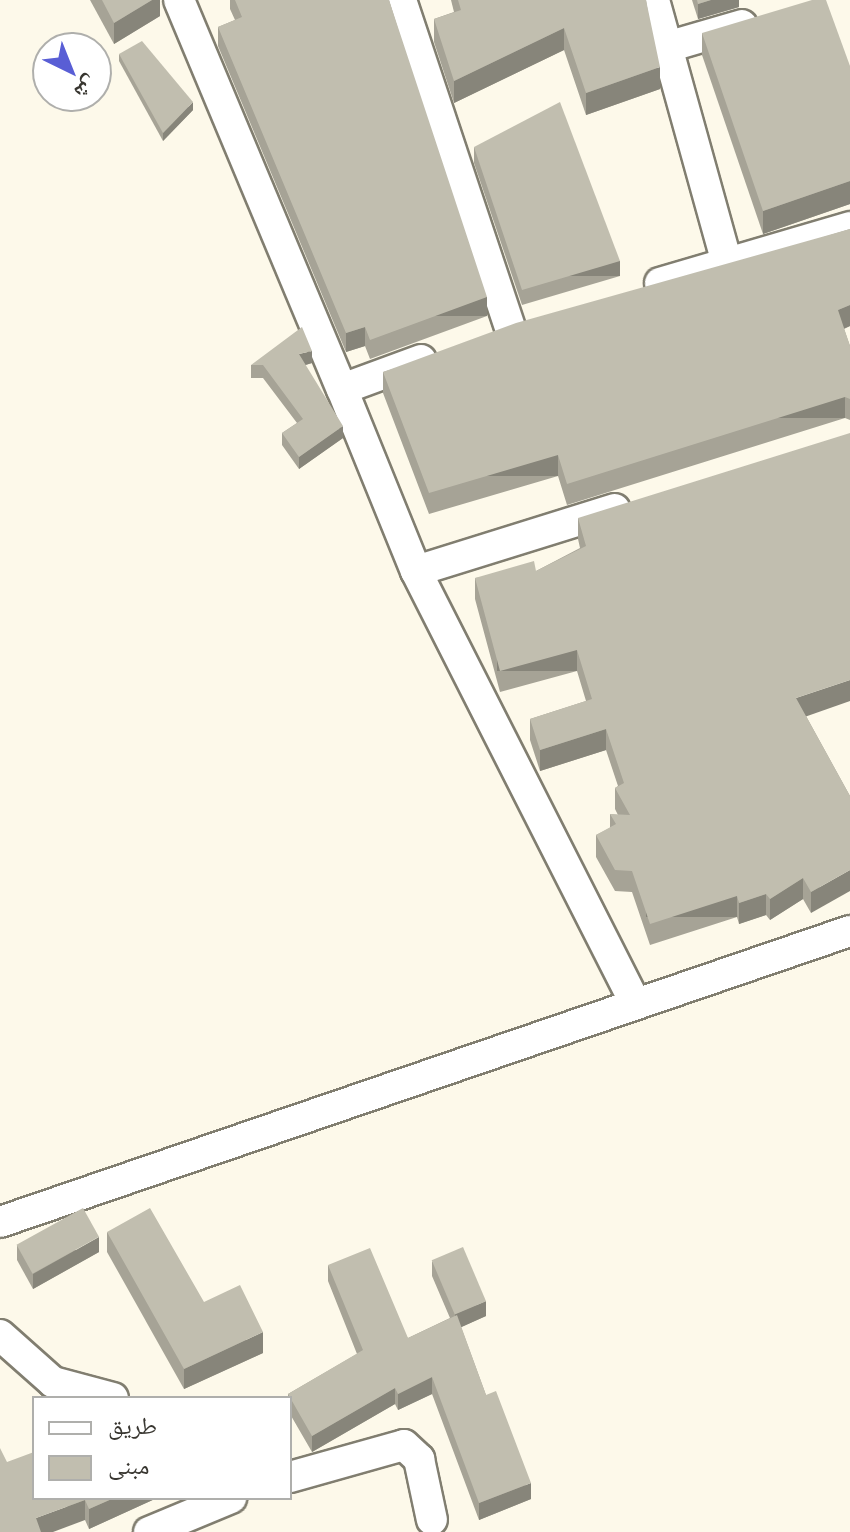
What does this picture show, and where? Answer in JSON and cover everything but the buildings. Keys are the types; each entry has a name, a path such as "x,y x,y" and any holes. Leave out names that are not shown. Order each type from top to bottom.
{"street":[{"path":"179,0 416,571 635,1003"},
{"path":"401,0 482,338"},
{"path":"654,0 727,263"},
{"path":"667,47 767,17"},
{"path":"626,293 850,227"},
{"path":"342,389 539,319"},
{"path":"416,571 641,501"},
{"path":"0,1222 850,931"},
{"path":"0,1335 53,1382 106,1396"},
{"path":"292,1476 404,1445 419,1459 432,1520"},
{"path":"149,1532 221,1500"}]}
